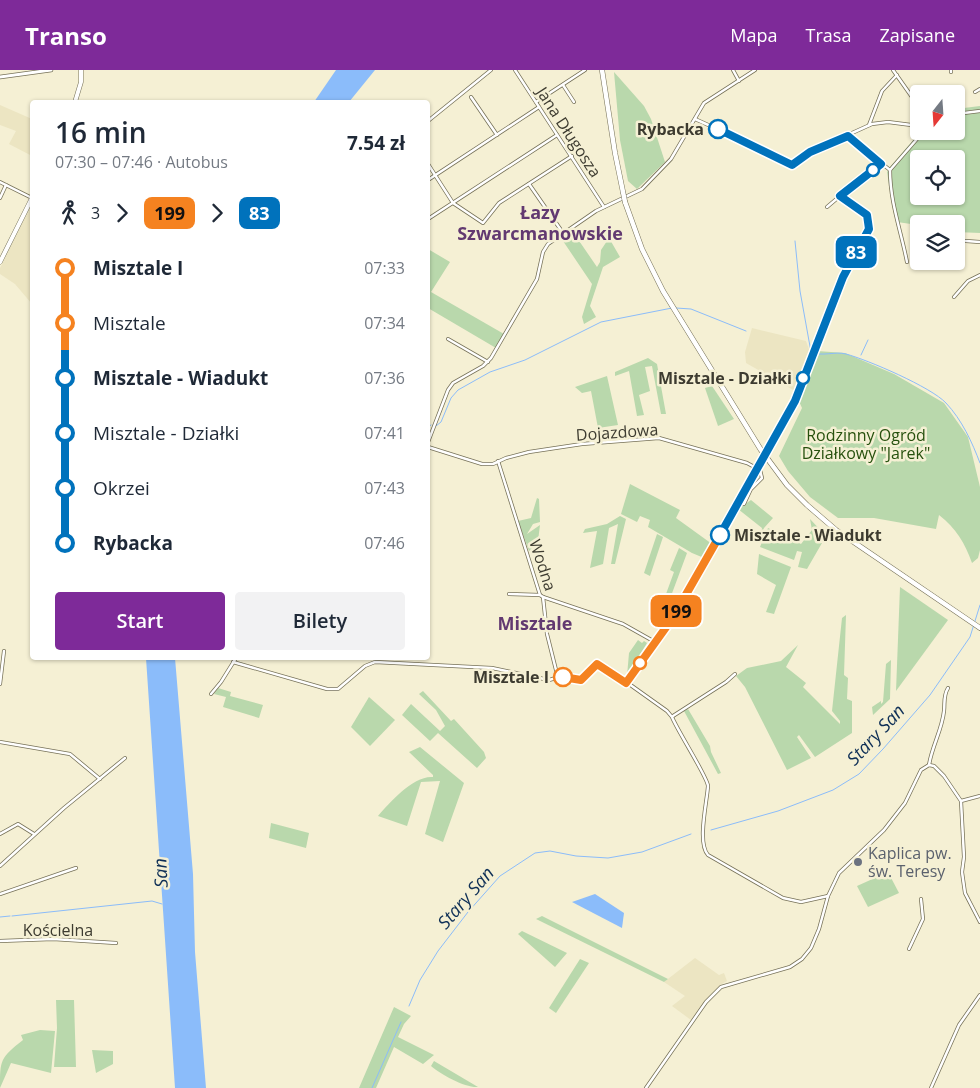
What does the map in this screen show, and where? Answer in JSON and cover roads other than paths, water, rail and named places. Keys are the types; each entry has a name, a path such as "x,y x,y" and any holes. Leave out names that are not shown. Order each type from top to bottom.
{"main road":[{"path":"602,70 625,202 642,249 676,313 761,450 798,497 836,530 980,628"},
{"path":"76,100 81,82 81,71"},
{"path":"0,262 30,202"}],"street":[{"path":"0,77 51,70"},
{"path":"430,119 491,70"},
{"name":"Jana Długosza","path":"515,70 604,206"},
{"path":"536,102 585,70"},
{"path":"733,70 739,81"},
{"path":"430,437 448,390 453,383 488,362 537,280 544,249 563,233 604,206 642,188 668,163 704,103 755,70"},
{"path":"893,70 910,94"},
{"path":"868,126 882,91 897,75"},
{"path":"563,85 574,102"},
{"path":"975,92 980,88"},
{"path":"471,96 496,135"},
{"path":"430,179 539,107"},
{"path":"965,113 980,111"},
{"path":"695,119 792,165 810,152 868,126 888,122 910,125"},
{"path":"430,218 557,135"},
{"path":"848,136 890,170"},
{"path":"907,262 900,227 894,211 890,170 916,140"},
{"path":"430,167 453,203 483,223 499,203 572,156"},
{"path":"828,207 881,164"},
{"path":"0,182 30,197"},
{"path":"529,184 563,233"},
{"path":"0,198 6,185"},
{"path":"626,683 672,619 795,401 843,277 869,229 867,215 840,196"},
{"path":"966,241 980,242"},
{"path":"954,296 968,281 980,275"},
{"path":"448,339 488,362"},
{"name":"Dojazdowa","path":"430,449 482,464 493,464 529,452 582,444 659,438 760,470 762,478 751,489 744,504 737,504"},
{"name":"Wodna","path":"498,461 542,596 547,634 558,678"},
{"path":"509,594 542,596 624,624 655,642"},
{"path":"0,684 4,651"},
{"path":"211,694 233,662 327,689 338,690 365,666 375,662 492,668 549,680 563,676 581,680 597,664 667,711 672,717 708,783 704,833 705,852 710,858 775,894 801,902 828,896"},
{"path":"672,717 726,682 735,674"},
{"path":"929,765 944,711 944,695 948,688"},
{"path":"0,742 70,754 100,779"},
{"path":"0,866 34,834 125,758"},
{"path":"646,1087 706,1002 721,987 790,967 802,959 811,948 819,929 828,896 840,873 884,830 905,803 921,770 929,765 934,766 944,776 961,801 964,858 962,872 965,893 980,922"},
{"path":"961,801 980,796"},
{"path":"0,834 18,824 34,834"},
{"path":"0,894 76,868"},
{"path":"909,949 923,919 921,899"},
{"name":"Kościelna","path":"0,941 54,939 116,943"},
{"path":"930,1088 959,1025 980,995"}],"water":[{"path":"336,70 375,70 351,100 315,100"},
{"name":"San","path":"146,660 175,660 193,874 195,952 206,1088 175,1088"},
{"path":"595,894 624,913 622,928 572,902"}],"waterway":[{"name":"Stary San","path":"795,241 800,291 811,352 820,354 842,353 856,357 927,389 946,403 952,410 970,439 980,463"},
{"path":"436,426 441,422 451,398 458,390 490,372 525,360 601,322 672,308"},
{"path":"676,308 691,309 746,331"},
{"path":"861,355 868,340"},
{"name":"Stary San","path":"711,830 778,811 833,790 859,774 930,695 970,637 980,605"},
{"name":"Stary San","path":"409,1006 420,980 438,951 468,912 500,876 535,853 550,851 576,856 608,858 642,852 691,834"},
{"path":"12,916 152,901 162,904"},
{"path":"0,917 10,916"},
{"name":"Stary San","path":"372,1088 401,1022"}],"place":[{"name":"Rybacka","path":"718,129"},
{"name":"Misztale - Działki","path":"803,378"},
{"name":"Misztale - Wiadukt","path":"720,535"},
{"name":"Misztale I","path":"563,677"},
{"name":"Kaplica pw. św. Teresy","path":"858,862"}],"district":[{"name":"Łazy Szwarcmanowskie","path":"540,223"},
{"name":"Misztale","path":"535,624"}],"park label":[{"name":"Rodzinny Ogród Działkowy \"Jarek\"","path":"866,444"}]}
